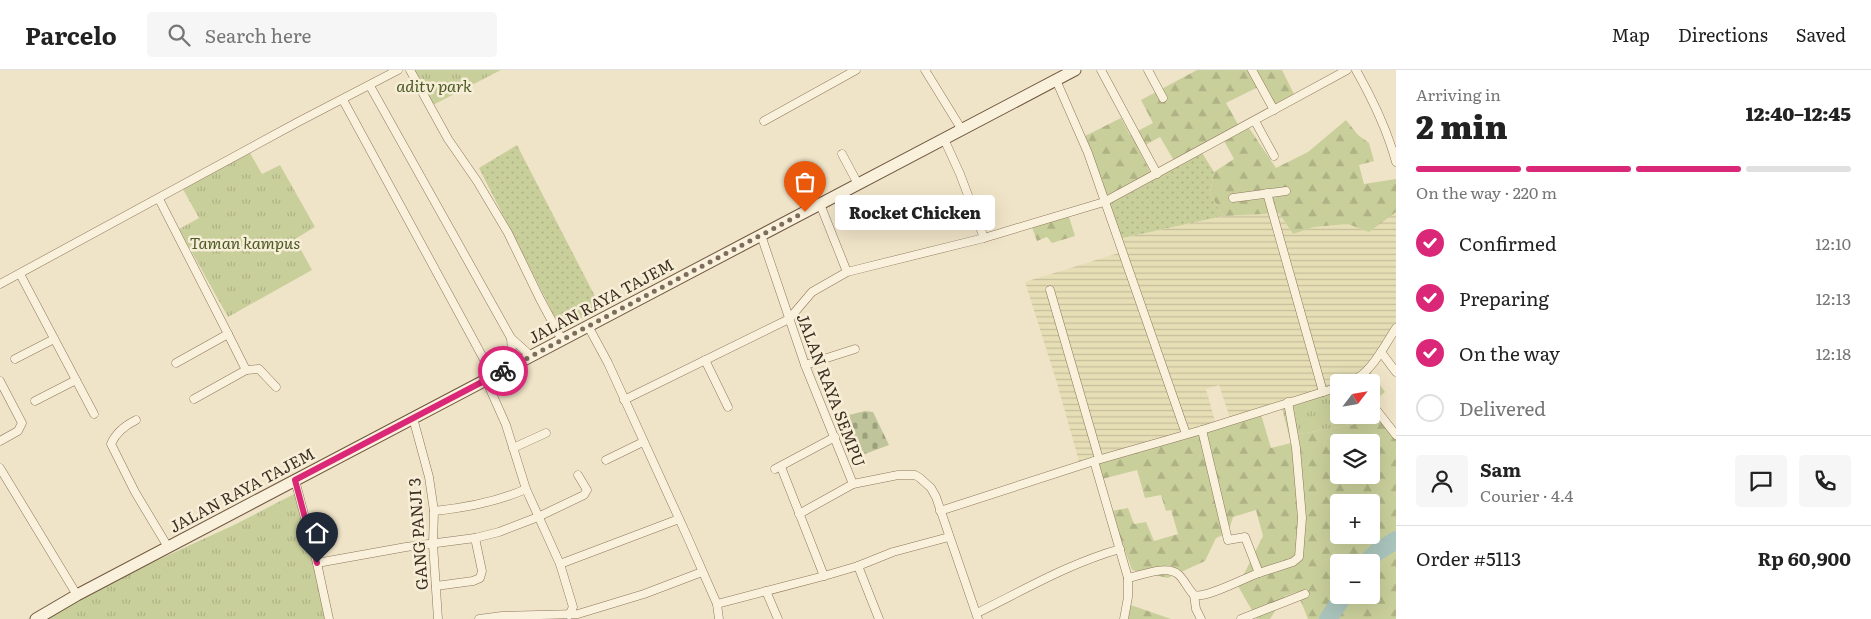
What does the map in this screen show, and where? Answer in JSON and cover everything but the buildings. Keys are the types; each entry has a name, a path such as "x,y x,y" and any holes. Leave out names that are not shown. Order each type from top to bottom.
{"main road":[{"name":"JALAN RAYA TAJEM","path":"36,619 77,595 1075,70"}],"street":[{"path":"0,284 298,122 398,70"},
{"path":"410,70 448,140 477,181 508,232 562,340"},
{"path":"764,121 856,70"},
{"path":"925,70 962,130"},
{"path":"1100,70 1157,174"},
{"path":"1148,70 1163,98"},
{"path":"1252,70 1274,110"},
{"path":"624,400 789,319 812,292 847,272 984,238 1104,202 1347,70"},
{"path":"1356,70 1380,114 1396,162"},
{"path":"1056,80 1088,153 1186,434"},
{"path":"370,86 511,338 531,356"},
{"path":"343,100 489,378 526,489 560,564 573,607 569,614"},
{"path":"1255,121 1274,156"},
{"path":"944,139 960,174 984,238"},
{"path":"842,154 858,184"},
{"path":"1233,198 1286,191"},
{"path":"1267,193 1323,392"},
{"path":"159,199 246,370"},
{"path":"820,204 847,272"},
{"name":"JALAN RAYA SEMPU","path":"761,235 805,365 853,484 898,475 915,475 931,488 977,616"},
{"path":"20,274 94,414"},
{"path":"1050,290 1128,578 1128,597 1124,619"},
{"path":"588,326 608,363 679,519 717,604 719,619"},
{"path":"1362,374 1381,352 1396,328"},
{"path":"176,363 228,334"},
{"path":"511,338 513,366"},
{"path":"15,359 54,339"},
{"path":"805,365 856,349"},
{"path":"1381,352 1396,372"},
{"path":"705,360 728,407"},
{"path":"194,399 246,370 259,369 276,387"},
{"path":"36,401 76,380"},
{"path":"0,381 22,423 18,431 0,441"},
{"path":"940,510 1096,460 1202,430 1330,390"},
{"path":"1194,595 1206,596 1259,572 1293,562 1299,557 1302,518 1296,448 1288,402"},
{"path":"1380,415 1396,435"},
{"name":"GANG PANJI 3","path":"413,418 429,477 434,511 433,544 438,619"},
{"path":"136,420 122,428 111,444 135,492 168,547"},
{"path":"1202,430 1228,540 1244,537 1259,572"},
{"path":"513,448 546,433"},
{"path":"824,576 778,468 835,437"},
{"path":"606,460 643,442"},
{"path":"0,468 77,595"},
{"path":"317,563 390,549 475,538 499,532 584,496 587,490 578,475"},
{"path":"295,480 317,563 328,619"},
{"path":"799,514 853,484"},
{"path":"434,511 480,503 526,489"},
{"path":"560,564 679,519"},
{"path":"436,586 473,581 480,578 482,571 475,538"},
{"path":"717,604 824,576 858,566 894,552 949,538"},
{"path":"977,616 1064,569 1120,549"},
{"path":"858,566 879,619"},
{"path":"1128,578 1161,571 1174,571 1181,577 1194,595 1196,608 1201,619"},
{"path":"479,619 502,616 556,617 578,614 620,602 702,572"},
{"path":"766,591 778,619"},
{"path":"1241,619 1305,594"}],"shaded area":[{"path":"1396,211 1396,332 1362,374 1330,374 1330,390 1231,421 1219,385 1206,389 1216,425 1080,465 1057,383 1025,282 1122,252 1118,239 1223,216 1279,213 1293,234 1314,227 1348,224 1369,232"}],"green space":[{"name":"aditv park","path":"407,70 501,70 427,108"},
{"path":"1197,70 1282,70 1296,98 1273,110 1260,86 1226,103 1240,128 1247,125 1276,168 1308,152 1346,120 1358,135 1369,143 1374,161 1359,165 1364,184 1396,179 1396,212 1369,232 1348,224 1314,227 1293,234 1279,213 1223,216 1210,193 1214,172 1234,159 1223,139 1176,164 1160,137 1138,149 1153,177 1104,202 1081,138 1121,118 1130,135 1153,123 1141,100"},
{"path":"517,145 600,306 562,331 479,168"},
{"name":"Taman kampus","path":"246,146 262,174 280,165 315,227 295,239 312,270 228,317 179,229 199,218 179,182"},
{"path":"1201,151 1214,172 1210,193 1223,216 1118,239 1104,202"},
{"path":"1068,214 1075,236 1052,243 1047,237 1037,241 1031,225"},
{"path":"1380,385 1385,392 1380,396"},
{"path":"1330,390 1330,424 1355,424 1289,436 1281,404"},
{"path":"865,411 873,412 889,445 865,454 852,439 849,415"},
{"path":"1260,411 1271,448 1291,443 1289,436 1355,424 1380,424 1380,420 1383,419 1396,435 1396,619 1308,619 1297,592 1285,596 1270,619 1257,619 1238,586 1263,536 1256,510 1233,517 1228,533 1216,538 1205,561 1168,578 1132,570 1111,511 1128,508 1134,524 1146,522 1154,541 1178,534 1171,510 1166,511 1161,495 1145,498 1137,470 1102,479 1097,461"},
{"path":"296,493 326,619 46,619 92,590 234,525"},
{"path":"1128,604 1171,619 1125,619"}],"waterway":[{"path":"1375,554 1396,540"},
{"path":"1328,619 1338,604"}],"way so far":[{"path":"503,371 805,212"}],"place":[{"name":"Rocket Chicken","path":"805,212"}],"route":[{"path":"317,563 295,480 503,371"}]}
